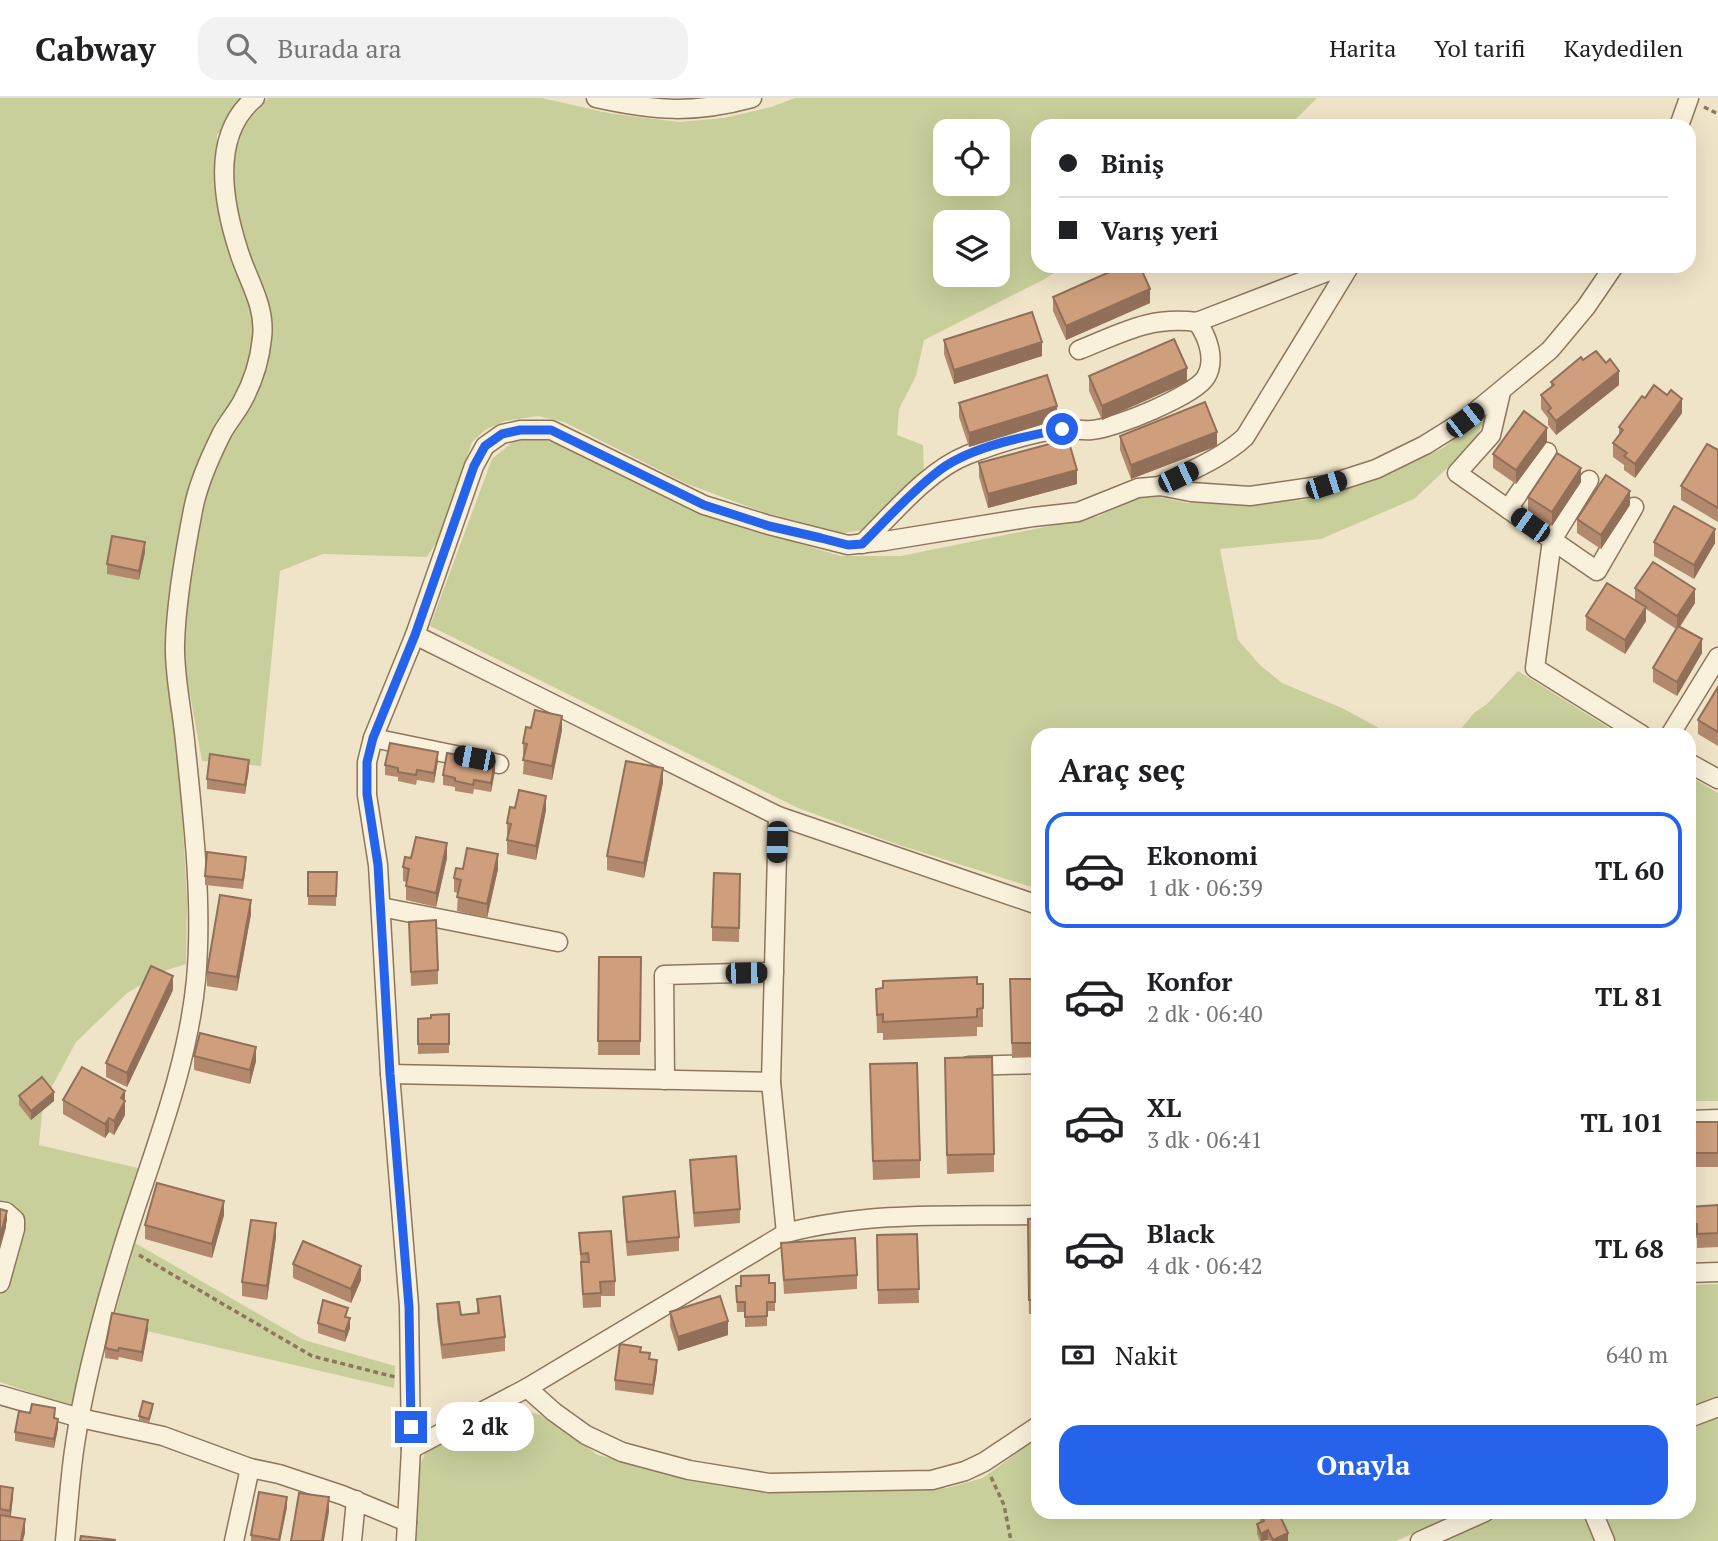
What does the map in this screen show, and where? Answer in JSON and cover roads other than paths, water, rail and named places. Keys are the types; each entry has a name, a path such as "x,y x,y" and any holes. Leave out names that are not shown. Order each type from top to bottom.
{"street":[{"path":"65,1541 72,1466 93,1351 123,1246 162,1131 183,1052 195,981 198,927 192,809 175,645 193,508 204,473 223,431 243,400 256,368 262,336 262,314 229,218 224,171 226,145 233,125 246,105 255,98"},
{"path":"596,98 629,105 686,111 752,98"},
{"path":"1682,119 1689,98"},
{"path":"1079,351 1149,322 1173,319 1197,322 1324,273"},
{"path":"1160,486 1214,460 1245,437 1345,273"},
{"path":"407,1541 411,1450 409,1307 390,1074 378,865 367,794 367,762 373,738 415,635 474,466 485,446 502,434 520,430 551,430 704,505 848,545 1078,512 1138,488 1160,486 1191,492 1250,496 1326,485 1376,469 1425,445 1465,420 1550,350 1586,307 1609,273"},
{"path":"862,544 936,472 951,462 1026,436 1062,429 1093,430 1115,425 1196,388 1206,378 1210,366 1210,349 1197,322"},
{"path":"1501,392 1490,435 1457,473 1597,570 1634,507"},
{"path":"1508,509 1547,452"},
{"path":"1589,480 1552,540 1535,668 1631,728"},
{"path":"415,635 778,816 1031,903"},
{"path":"1674,728 1718,657"},
{"path":"373,738 499,764"},
{"path":"1696,767 1718,779"},
{"path":"778,816 771,1082 786,1233"},
{"path":"381,907 558,943"},
{"path":"665,1080 664,975 774,972"},
{"path":"961,1066 1031,1064"},
{"path":"390,1074 771,1082"},
{"path":"1696,1119 1718,1119"},
{"path":"0,1211 6,1212 15,1220 15,1229 0,1283"},
{"path":"411,1450 527,1388 786,1233 870,1217 1031,1215"},
{"path":"1696,1273 1718,1272"},
{"path":"527,1388 586,1435 622,1452 689,1470 769,1483 932,1480 965,1471 984,1462 1031,1431"},
{"path":"0,1395 80,1418 163,1436 250,1468 311,1484 407,1522"},
{"path":"1696,1415 1718,1407"},
{"path":"234,1541 250,1468"},
{"path":"352,1541 355,1500"},
{"path":"1420,1541 1469,1519"},
{"path":"1595,1519 1605,1541"}]}
